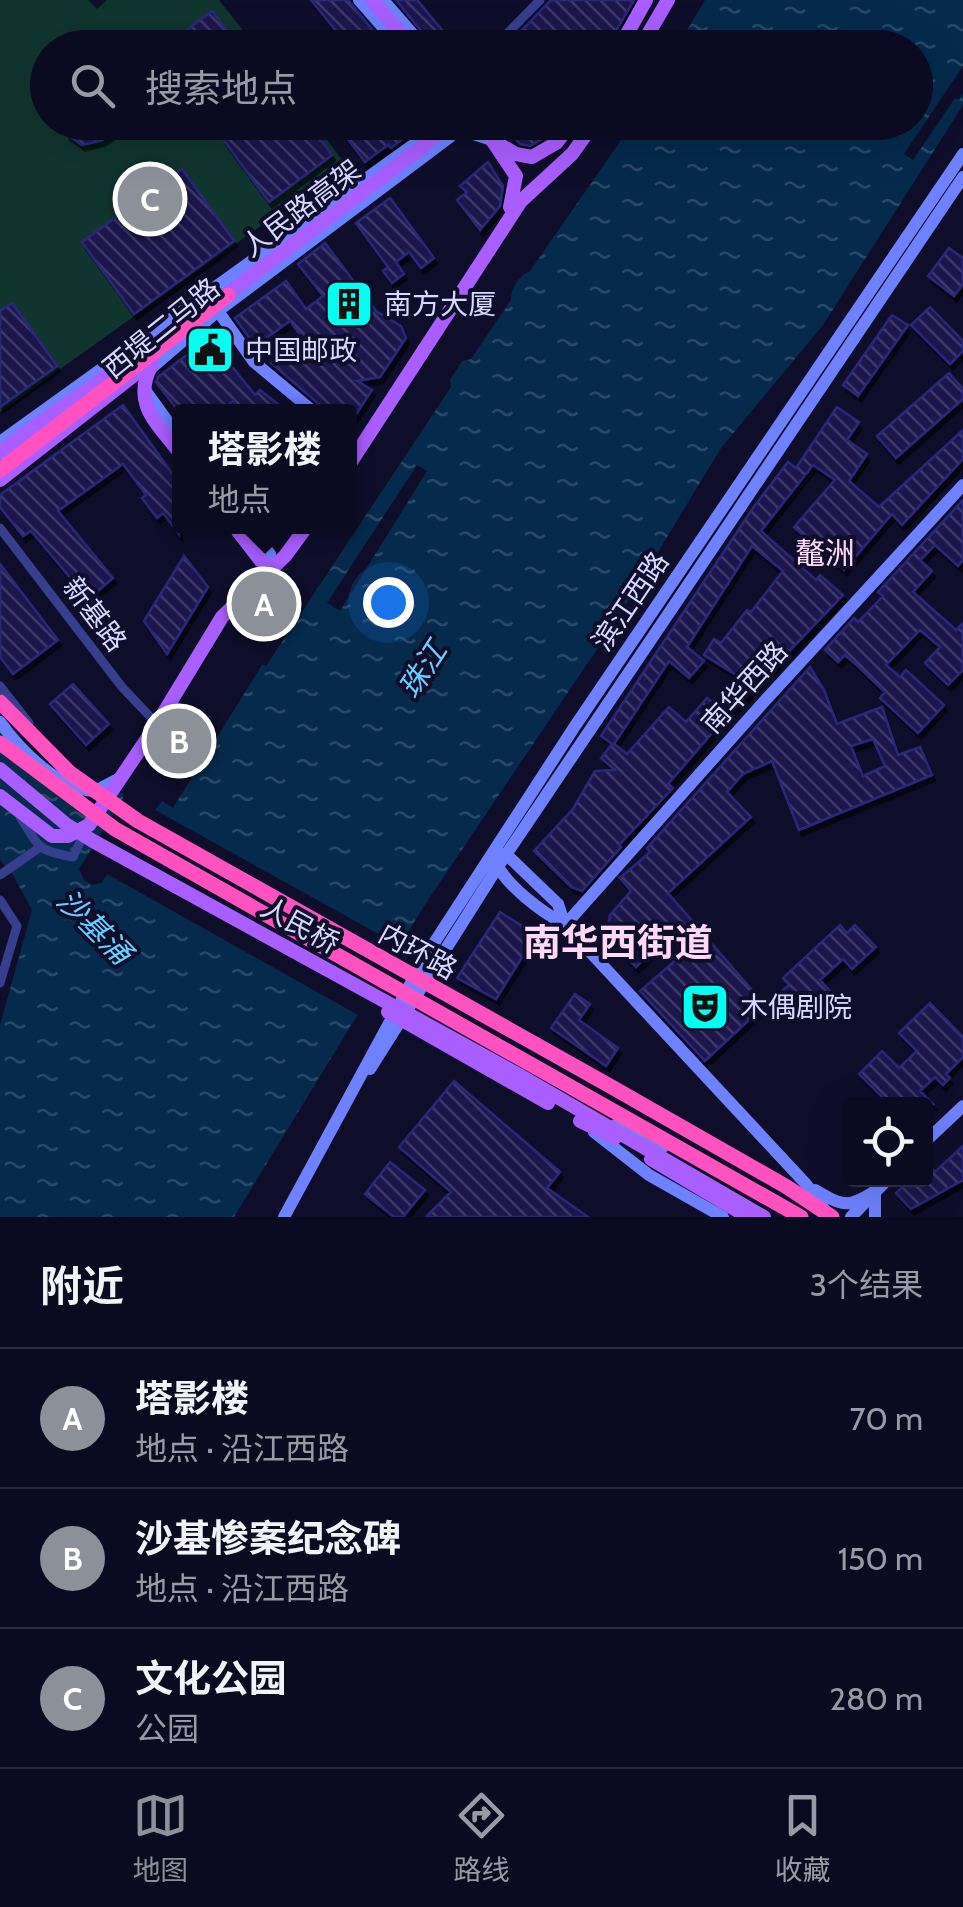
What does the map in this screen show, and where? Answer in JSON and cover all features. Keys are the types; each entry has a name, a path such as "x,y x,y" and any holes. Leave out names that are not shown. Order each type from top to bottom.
{"highway":[{"path":"0,466 228,295"},
{"path":"0,694 42,745"},
{"name":"内环路","path":"0,702 84,785 138,821 787,1187 830,1217"},
{"name":"内环路","path":"0,744 95,814 792,1216"}],"main road":[{"path":"359,0 385,30"},
{"path":"372,0 398,30"},
{"path":"383,0 409,30"},
{"path":"628,30 646,0"},
{"path":"650,30 668,0"},
{"name":"西堤二马路","path":"0,442 429,140"},
{"name":"西堤二马路","path":"0,483 138,380 430,140"},
{"name":"人民路高架","path":"228,295 431,140"},
{"path":"492,140 532,158 559,140"},
{"path":"492,140 514,170 516,184 497,236"},
{"path":"357,453 521,201 582,140"},
{"name":"滨江西路","path":"498,859 963,154"},
{"name":"滨江西路","path":"284,1217 425,957 498,859 963,176"},
{"path":"0,483 120,389 228,295"},
{"path":"0,453 228,295"},
{"path":"218,311 254,362 304,404"},
{"path":"0,466 107,383 161,328"},
{"path":"165,349 144,380 143,397 172,442"},
{"path":"107,383 138,380 172,426"},
{"path":"357,442 362,446"},
{"name":"南华西路","path":"565,926 963,484"},
{"path":"247,534 261,561 273,569"},
{"path":"4,798 44,831 59,838 95,814 158,724 222,617 273,569 301,534"},
{"path":"0,722 20,745 74,786 96,791 118,778"},
{"name":"人民桥","path":"0,772 81,834 582,1117"},
{"path":"498,859 806,1184 830,1217"},
{"path":"933,1134 963,1106"},
{"path":"582,1117 663,1147"},
{"path":"582,1117 649,1175 720,1216"},
{"path":"582,1117 748,1217"},
{"path":"582,1117 764,1217"},
{"path":"792,1216 807,1206 810,1196 806,1184"},
{"path":"806,1184 846,1204 854,1204 876,1191"},
{"path":"851,1217 880,1187"},
{"path":"875,1217 876,1191"}],"street":[{"path":"510,30 540,0"},
{"name":"新基路","path":"0,528 122,687 158,724"},
{"path":"0,686 34,729 76,771 96,783 118,778"},
{"path":"4,798 39,848 72,857 95,814"},
{"path":"0,874 39,848"},
{"path":"0,900 17,926 0,983"}],"green space":[{"path":"0,0 88,0 97,9 107,0 219,0 243,30 30,30 30,140 327,140 346,165 0,412"}],"water":[{"path":"705,0 963,0 963,105 823,325 721,448 616,621 424,906 234,1217 0,1217 0,1025 32,910 0,860 0,731 92,806 123,793 79,869 84,880 92,885 101,883 162,801 173,808 262,665 266,666 357,534 451,387 450,380 462,361 471,359 511,300 516,283 530,271 621,140 933,140 933,30 687,30"}],"pier":[{"path":"963,66 963,93 959,100 955,98 933,130 933,111"},
{"path":"913,140 927,140 913,160 904,154"},
{"path":"417,465 427,471 340,611 327,603"},
{"path":"155,810 400,946 358,1015 107,874"}],"building":[{"path":"311,0 348,0 372,30 335,30"},
{"path":"396,0 417,0 442,30 420,30"},
{"path":"551,0 634,0 616,30 522,30"},
{"path":"212,11 226,30 187,30"},
{"path":"75,140 102,140 82,145"},
{"path":"224,140 321,140 332,155 269,202"},
{"path":"348,140 401,140 391,148 388,145 365,162"},
{"path":"516,140 540,140 530,146"},
{"path":"488,162 503,186 500,206 480,230 457,200 467,192 460,186"},
{"path":"182,169 234,241 134,314 82,242"},
{"path":"390,198 434,258 421,268 409,252 396,262 404,274 392,283 383,271 388,267 356,223"},
{"path":"325,243 376,311 401,326 406,338 380,377 357,381 372,390 357,413 357,404 319,404 271,363 301,336 290,321 255,346 235,318 286,281 306,309 323,296 298,264"},
{"path":"949,248 963,258 963,284 954,296 928,276"},
{"path":"12,303 57,366 0,407 0,311"},
{"path":"930,307 963,341 963,351 950,364 911,325"},
{"path":"892,315 908,325 858,396 843,385"},
{"path":"209,338 255,395 260,390 278,404 173,404 156,382"},
{"path":"949,373 963,389 963,399 896,458 877,436"},
{"path":"123,405 172,473 172,525 163,513 157,518 123,464 58,511 113,578 88,599 31,531 23,536 0,507 0,495"},
{"path":"837,407 859,422 847,440 867,454 849,481 879,507 963,430 963,459 902,525 892,514 844,570 794,527 835,480 813,465 761,531 816,580 820,575 843,595 726,717 668,784 673,788 582,891 571,887 534,851 573,809 595,771 615,770 601,758 612,744 601,736 753,508 788,462 796,468","holes":["752,546 783,571 751,612 747,610 721,643 714,639 704,655 741,678 717,706 707,698 686,722 669,707 627,754 614,744 669,661 689,678 704,661 687,647"]},
{"path":"963,500 963,560 958,566 935,545 920,560 932,571 913,592 956,630 963,623 963,670 948,685 925,663 940,647 920,630 886,665 900,677 906,670 944,705 918,733 880,698 885,692 861,669 845,655 838,662 825,650 854,618 858,622 883,596 878,592"},
{"path":"184,556 208,587 167,654 144,621"},
{"path":"0,564 58,640 13,674 0,657"},
{"path":"810,667 837,724 882,707 898,755 920,747 932,775 799,830 772,761 743,774 727,792 751,817 668,893 765,1005 705,1061 640,991 684,953 669,935 636,967 611,942 610,915 631,891 620,878 650,852 647,848","holes":["873,739 885,766 863,776 851,746"]},
{"path":"73,684 109,724 86,745 50,704"},
{"path":"500,912 536,935 496,999 457,978"},
{"path":"840,925 847,933 855,925 876,947 852,969 843,959 820,980 830,991 804,1015 782,991 789,985 783,978"},
{"path":"575,994 590,1004 579,1020 618,1048 606,1066 551,1028"},
{"path":"930,1003 963,1037 963,1057 946,1074 950,1078 943,1085 935,1077 920,1091 926,1097 882,1097 859,1074 882,1051 899,1068 917,1051 899,1033"},
{"path":"454,1081 560,1172 547,1188 588,1217 426,1217 451,1192 399,1147"},
{"path":"963,1146 963,1180 911,1209 896,1193 902,1187 933,1187 935,1172"},
{"path":"390,1162 425,1190 403,1217 394,1217 365,1194"}],"place":[{"name":"文化公园","path":"150,199"},
{"name":"南方大厦","path":"349,304"},
{"name":"中国邮政","path":"210,350"},
{"name":"塔影楼","path":"264,604"},
{"name":"沙基惨案纪念碑","path":"179,741"},
{"name":"木偶剧院","path":"705,1007"}],"district":[{"name":"鼇洲","path":"825,554"},
{"name":"南华西街道","path":"618,943"}],"water label":[{"name":"珠江","path":"423,670"},
{"name":"沙基涌","path":"94,927"}]}
